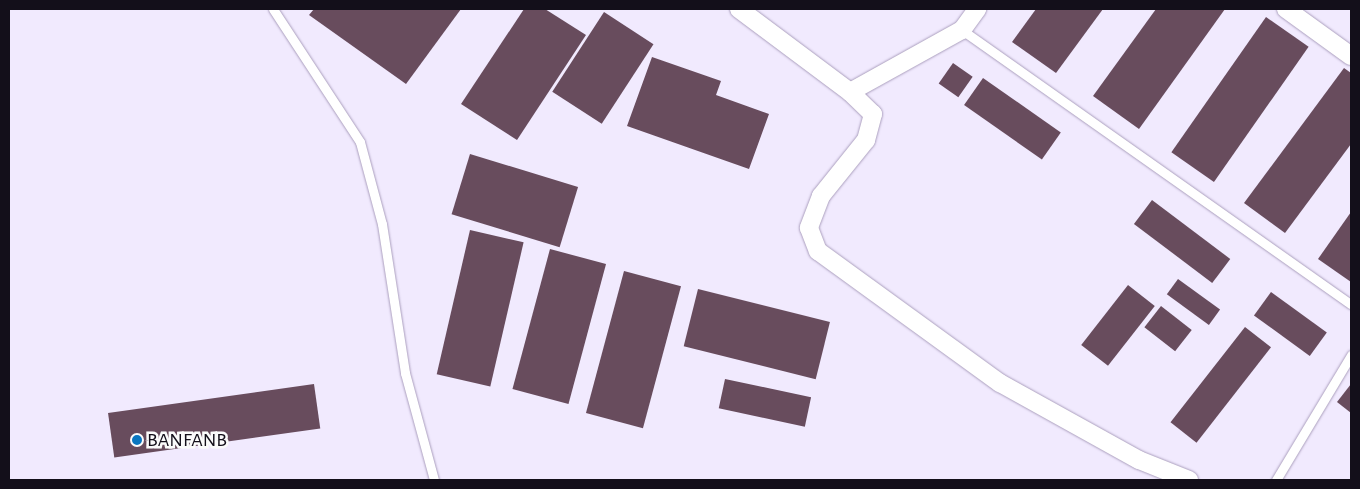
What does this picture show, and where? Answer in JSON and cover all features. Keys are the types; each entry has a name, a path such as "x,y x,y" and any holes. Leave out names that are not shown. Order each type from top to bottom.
{"street":[{"path":"739,9 850,92 874,114 866,140 821,196 809,228 818,251 1000,383 1139,460 1189,480"},
{"path":"850,92 962,30 977,9"},
{"path":"1286,9 1351,56"}],"lane":[{"path":"273,9 360,142 382,224 405,372 434,480"},
{"path":"962,30 1351,304"},
{"path":"1276,480 1351,355"}],"building":[{"path":"314,9 461,9 406,84 309,15"},
{"path":"524,9 545,9 586,35 517,140 461,104"},
{"path":"1036,9 1103,9 1056,73 1012,42"},
{"path":"1156,9 1225,9 1139,129 1093,96"},
{"path":"604,12 653,44 602,124 552,92"},
{"path":"1266,17 1309,47 1214,182 1171,152"},
{"path":"652,57 721,81 716,95 769,114 749,169 627,126"},
{"path":"953,63 973,77 958,97 939,83"},
{"path":"1344,68 1351,73 1351,144 1285,233 1244,203"},
{"path":"983,78 1061,132 1042,160 964,105"},
{"path":"470,154 578,187 560,247 452,214"},
{"path":"1152,200 1230,259 1212,283 1134,224"},
{"path":"1351,212 1351,282 1318,259"},
{"path":"470,230 524,242 490,387 437,374"},
{"path":"550,249 606,264 568,404 512,389"},
{"path":"624,271 681,286 643,428 586,413"},
{"path":"1178,279 1220,310 1209,325 1167,294"},
{"path":"1128,285 1155,306 1108,366 1081,345"},
{"path":"698,289 830,322 816,379 684,346"},
{"path":"1271,292 1327,333 1310,356 1254,315"},
{"path":"1161,306 1192,330 1175,351 1144,327"},
{"path":"1245,327 1271,347 1197,443 1171,422"},
{"path":"725,379 811,397 805,427 719,408"},
{"path":"314,384 320,429 114,458 108,413"},
{"path":"1351,384 1351,413 1337,402"}],"place":[{"name":"BANFANB","path":"137,440"}]}
